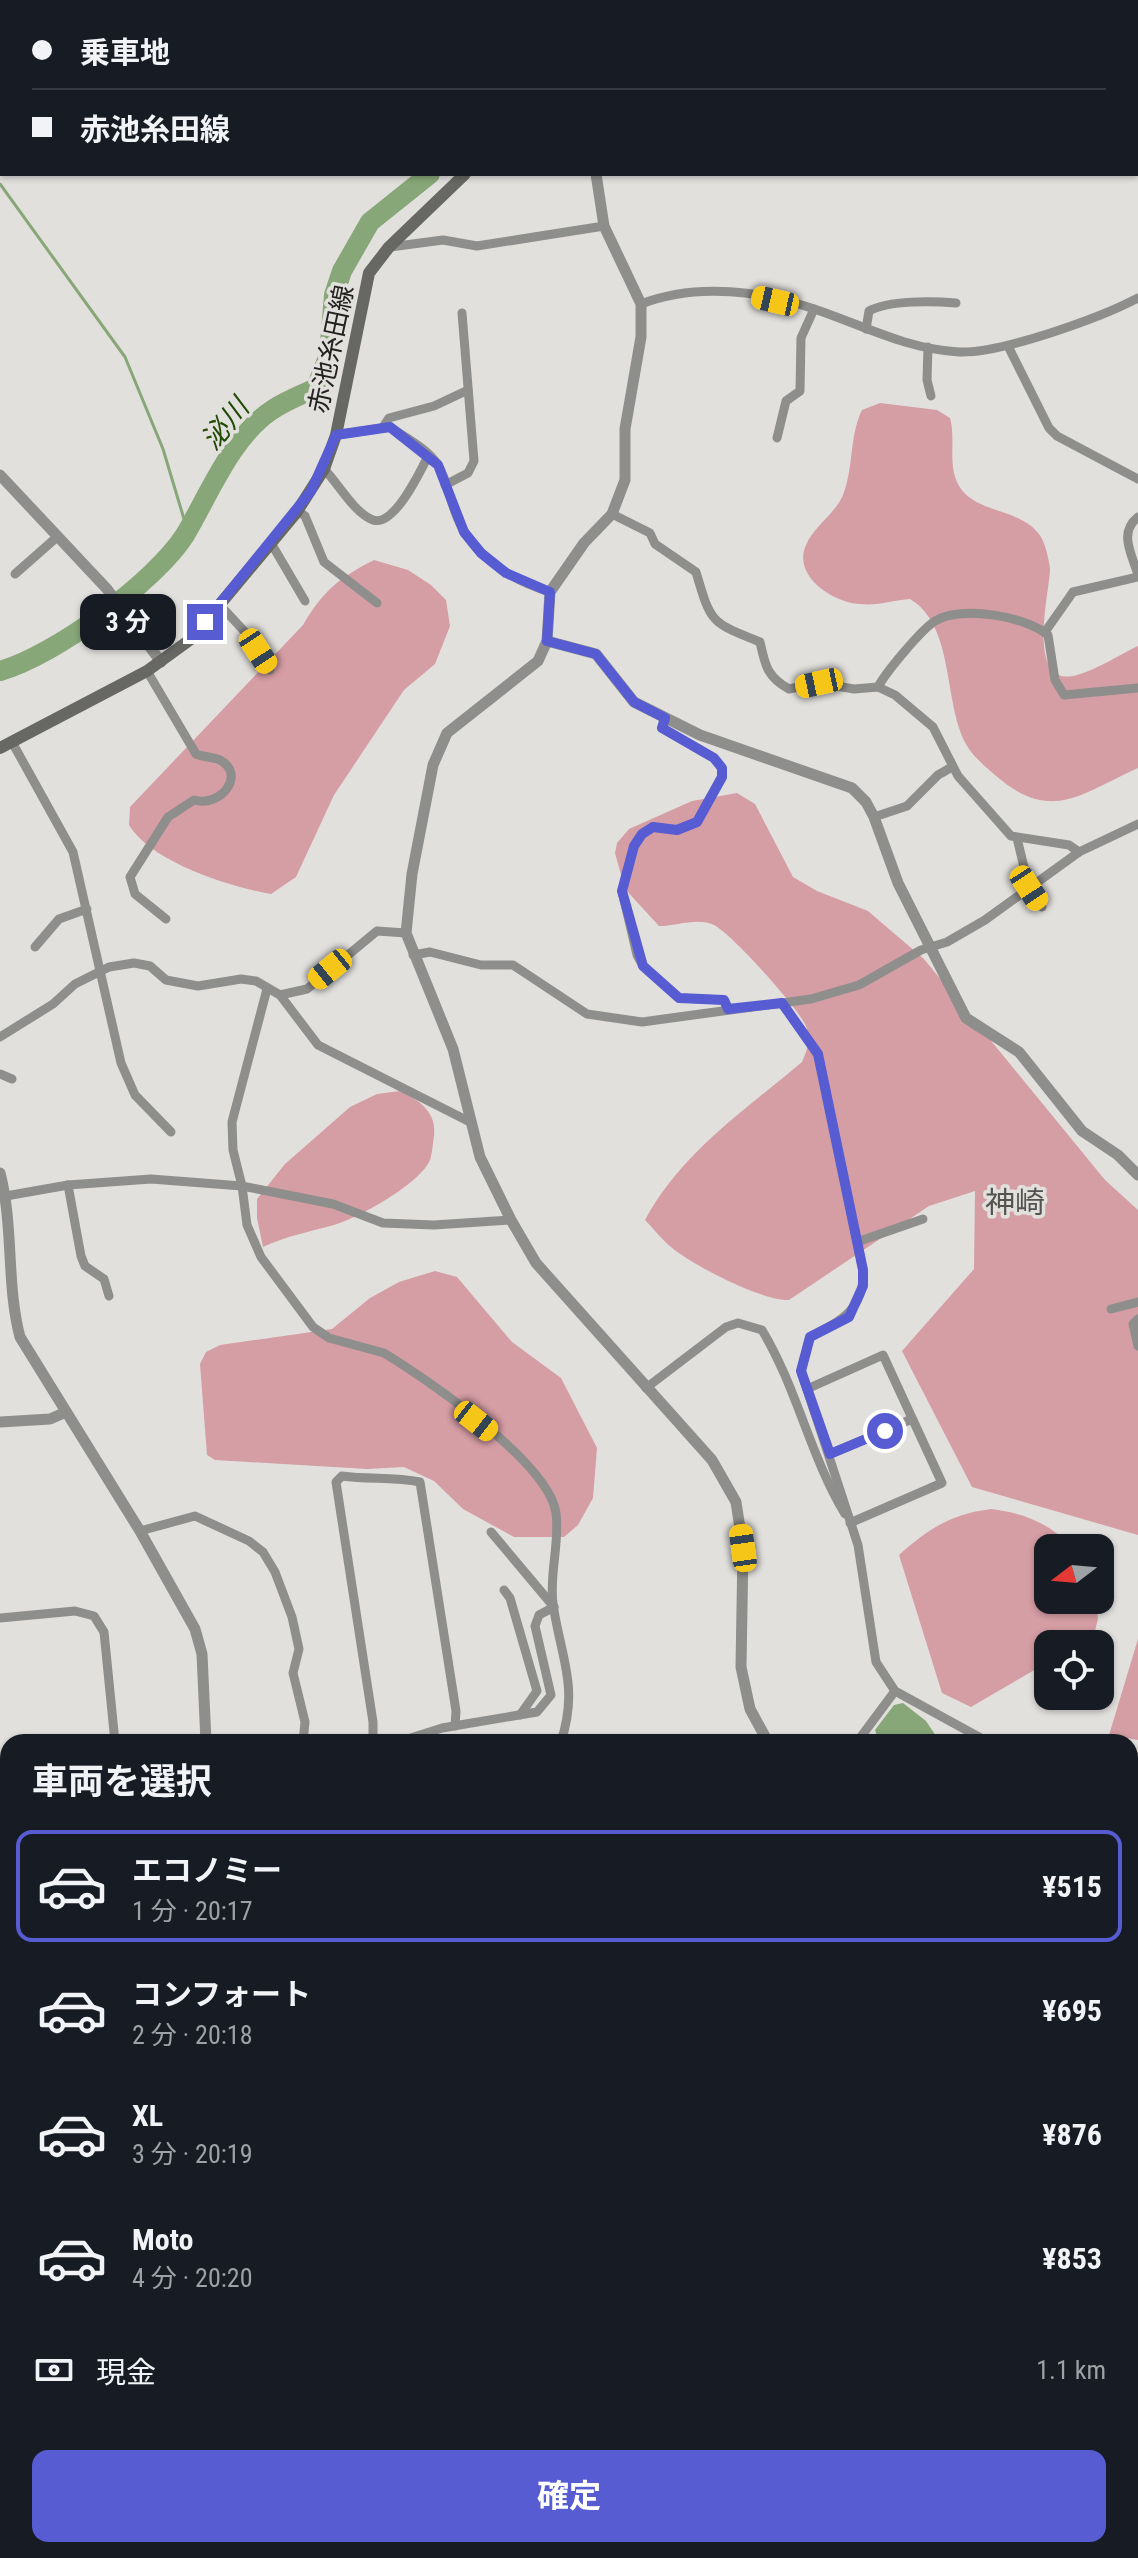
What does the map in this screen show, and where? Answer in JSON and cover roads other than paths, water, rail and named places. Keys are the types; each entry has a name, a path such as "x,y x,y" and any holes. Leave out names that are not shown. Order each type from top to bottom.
{"main road":[{"name":"赤池糸田線","path":"6,745 147,671 191,639 298,511 324,469 336,435 369,273 389,247 463,176"}],"street":[{"path":"596,176 604,226 641,304 641,337 625,429 625,480 612,514 584,543 550,592 547,641 538,661 447,733 433,765 412,874 406,933 453,1049 468,1121 480,1157 511,1220 536,1263 712,1460 736,1502 743,1548 741,1667 750,1709 764,1734"},
{"path":"389,247 443,240 477,246 604,226"},
{"path":"641,304 695,291 722,290 814,309 899,342 970,352 1008,346 1108,313 1138,298"},
{"path":"866,329 869,311 878,306 925,301 956,303"},
{"path":"777,438 786,401 800,391 801,338 814,309"},
{"path":"445,485 468,473 474,461 462,313"},
{"path":"1008,346 1049,428 1057,436 1138,479"},
{"path":"928,347 927,380 931,396"},
{"path":"383,427 389,418 434,406 468,390"},
{"path":"336,435 390,427 438,465 464,532 481,553 506,573 550,592"},
{"path":"324,469 368,517 382,520 393,515 428,456"},
{"path":"0,475 107,589 161,662"},
{"path":"298,511 305,516 324,562 377,603"},
{"path":"612,514 650,533 655,544 688,563 696,572 708,612 714,621 760,642 767,672 774,681 789,689 819,683 854,689 878,687 895,695 933,727 952,767 1017,838 1029,888 1042,907"},
{"path":"1045,632 1073,592 1138,576 1126,537 1130,524 1138,517"},
{"path":"15,574 57,537"},
{"path":"271,543 305,601"},
{"path":"220,605 245,632 270,670"},
{"path":"878,687 936,621 974,615 1011,616 1045,632 1055,680 1064,695 1138,688"},
{"path":"547,641 596,654 634,702 665,718 738,749 852,788 866,802 874,817 898,883 966,1018 1019,1052 1082,1131 1118,1155 1138,1175"},
{"path":"147,671 196,754 219,759 228,768 231,777 229,787 218,799 205,804 194,800 168,817 130,877 135,894 166,919"},
{"path":"665,718 662,728 714,758 722,768 722,777 697,822 677,830 653,827 642,834 634,846 622,891 643,966 679,998 724,1000 728,1009"},
{"path":"6,745 73,852 121,1063 135,1095 171,1132"},
{"path":"874,817 907,806 938,775 952,767"},
{"path":"413,955 430,952 481,965 513,965 587,1014 642,1022 782,1003 848,989 931,948 985,920 1079,852 1138,824"},
{"path":"1017,838 1069,845 1079,852"},
{"path":"35,947 59,919 87,909"},
{"path":"280,995 307,989 377,931 406,933"},
{"path":"0,1037 100,971 134,963 150,966 166,980 198,986 241,979 256,981 280,995 318,1045 468,1121"},
{"path":"267,989 232,1122 233,1150 247,1225 261,1257 313,1327 329,1338 384,1353 400,1363 499,1438 538,1475 556,1512 551,1583 571,1692 563,1734"},
{"path":"782,1003 818,1054 857,1242 863,1286 849,1317 810,1337 801,1371 858,1545 876,1662 895,1691 973,1734"},
{"path":"0,1074 12,1079"},
{"path":"0,1173 12,1307 20,1337 140,1531 195,1629 202,1654 206,1734"},
{"path":"4,1204 68,1185 151,1179 242,1186 333,1204 383,1223 434,1225 511,1220"},
{"path":"68,1185 81,1256 85,1266 104,1279 109,1296"},
{"path":"857,1242 923,1219"},
{"path":"1111,1309 1138,1302"},
{"path":"1138,1319 1133,1324 1138,1346"},
{"path":"646,1388 726,1327 738,1323 762,1330 791,1388 832,1493 849,1522"},
{"path":"807,1389 883,1355 942,1483 849,1522"},
{"path":"0,1422 50,1419 66,1412"},
{"path":"830,1454 912,1419"},
{"path":"373,1734 336,1482 342,1476 367,1479 391,1475 420,1482 456,1711 455,1726"},
{"path":"140,1531 195,1516 249,1541 263,1552 275,1572 295,1628 299,1649 293,1673 305,1722 304,1734"},
{"path":"491,1532 554,1607"},
{"path":"504,1590 510,1598 537,1691 520,1715"},
{"path":"426,1734 537,1712 551,1695 535,1626 539,1615 554,1607"},
{"path":"0,1618 75,1611 94,1616 104,1632 114,1734"},
{"path":"863,1734 895,1691"}],"waterway":[{"name":"泌川","path":"0,671 22,663 74,634 128,595 171,554 185,535 244,435 272,410 316,388 329,355 334,295 342,271 370,222 428,176"},
{"path":"0,184 125,357 163,449 187,529"}],"district":[{"name":"神崎","path":"1015,1202"}]}
